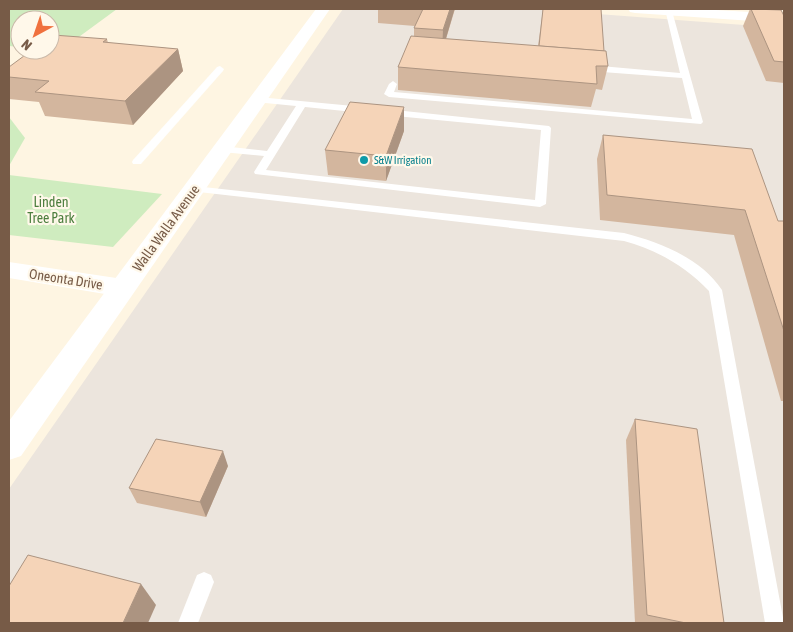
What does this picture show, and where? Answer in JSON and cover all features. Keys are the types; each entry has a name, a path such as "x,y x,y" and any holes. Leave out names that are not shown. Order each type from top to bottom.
{"street":[{"name":"Walla Walla Avenue","path":"9,446 323,9"},
{"path":"635,9 761,13 784,19"},
{"name":"Oneonta Drive","path":"9,270 123,288"}],"lane":[{"path":"393,84 389,94 698,122 668,11"},
{"path":"579,67 685,76"},
{"path":"137,162 220,70"},
{"path":"258,100 302,104 546,128 540,204 259,172 302,104"},
{"path":"222,149 270,154"},
{"path":"194,189 624,236 657,246 688,264 703,276 715,290 775,623"},
{"path":"188,623 204,582"}],"shaded area":[{"path":"343,9 531,9 784,28 784,623 9,623 9,489"}],"green space":[{"path":"9,9 117,9 61,50 60,10 10,10 9,46"},
{"name":"Linden Tree Park","path":"9,117 25,138 9,166"},
{"name":"Linden Tree Park","path":"9,175 162,194 113,247 9,235"}],"building":[{"path":"423,9 450,9 443,30 414,28"},
{"path":"543,9 601,9 604,51 539,46"},
{"path":"751,9 781,10 784,16 784,62 774,61"},
{"path":"60,36 107,39 103,42 178,49 125,101 35,92 49,81 9,77 9,67 18,60 60,60"},
{"path":"411,36 606,51 608,66 596,66 597,84 398,67"},
{"path":"350,102 404,107 386,156 325,150"},
{"path":"603,135 752,149 778,221 784,221 784,331 745,210 607,195"},
{"path":"635,419 697,429 724,623 686,623 647,615"},
{"path":"156,439 223,451 200,502 129,488"},
{"path":"28,555 141,584 123,623 9,623 9,586"}],"place":[{"name":"S&W Irrigation","path":"364,160"}]}
